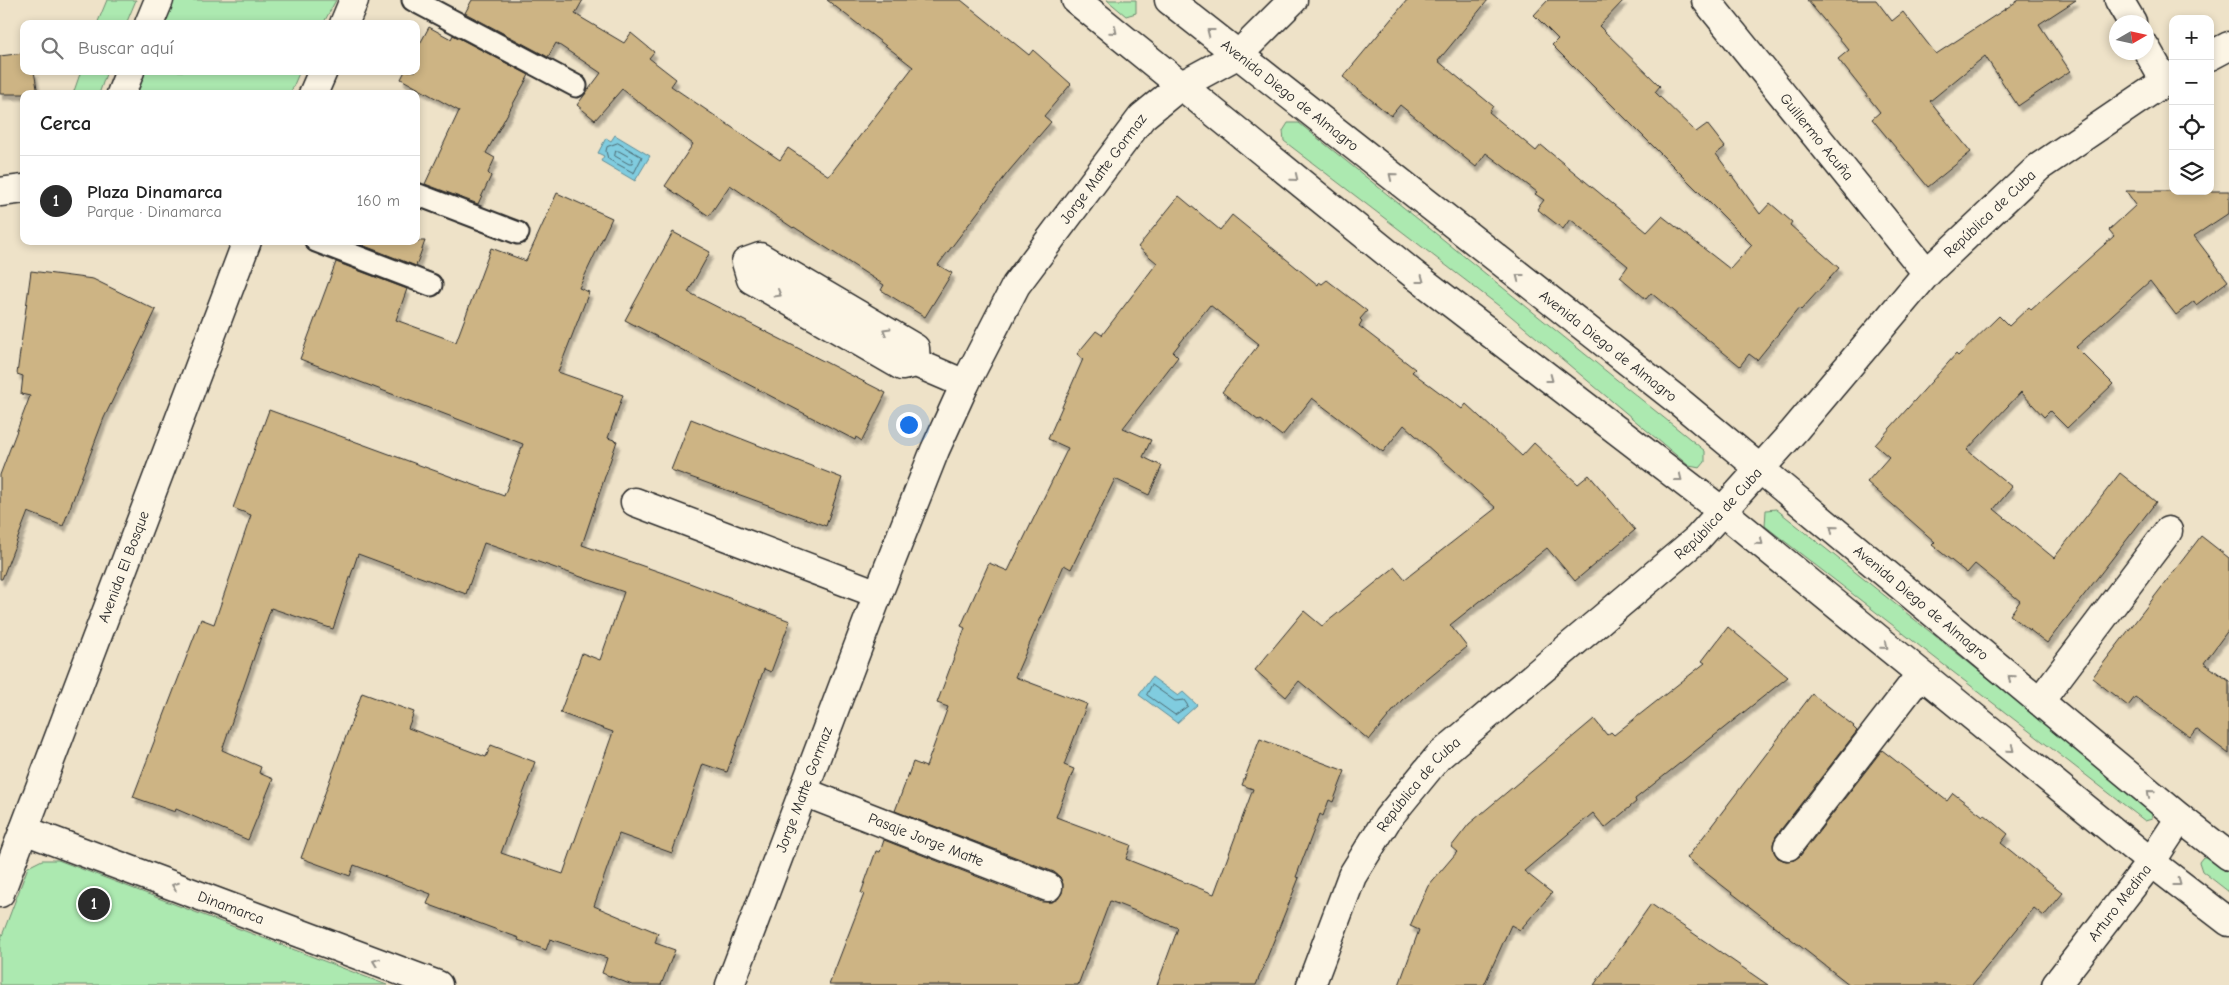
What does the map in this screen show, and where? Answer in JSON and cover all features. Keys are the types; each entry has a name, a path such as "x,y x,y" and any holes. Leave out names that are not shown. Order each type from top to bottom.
{"street":[{"path":"151,20 159,0"},
{"path":"346,20 354,0"},
{"path":"1076,0 1412,273 1722,512 2151,862 2229,922"},
{"name":"Avenida Diego de Almagro","path":"1169,0 1682,404 2180,818 2229,856"},
{"name":"Jorge Matte Gormaz","path":"730,985 878,594 935,450 965,384 1016,285 1142,117 1180,86 1239,54 1293,0"},
{"name":"Guillermo Acuña","path":"1706,0 1927,273"},
{"path":"2119,0 2128,15"},
{"path":"2214,54 2229,46"},
{"path":"2154,58 2169,78"},
{"path":"123,90 128,75"},
{"path":"315,90 321,75"},
{"name":"República de Cuba","path":"1312,985 1352,876 1388,818 1438,757 1684,550 1722,512 1760,469 1927,273 2040,167 2169,78"},
{"path":"0,192 20,190"},
{"name":"Avenida El Bosque","path":"0,893 238,245"},
{"path":"916,363 915,348 760,257 746,262 751,279 902,366 916,363 965,384"},
{"path":"635,502 878,594"},
{"path":"2040,701 2168,530"},
{"path":"1788,846 1920,675"},
{"name":"Pasaje Jorge Matte","path":"804,792 1048,887"},
{"name":"Arturo Medina","path":"2056,985 2151,862 2180,818"},
{"name":"Dinamarca","path":"24,830 438,985"}],"lane":[{"path":"414,0 576,86"},
{"path":"420,196 518,233"},
{"path":"326,245 431,285"}],"green space":[{"path":"107,0 136,0 128,20 99,20"},
{"path":"174,0 336,0 325,20 164,20"},
{"path":"1107,0 1136,0 1136,13 1126,16"},
{"path":"80,75 106,75 100,90 74,90"},
{"path":"137,75 298,75 292,90 132,90"},
{"path":"1288,123 1299,123 1705,451 1705,462 1700,468 1689,466 1499,306 1284,141 1283,131"},
{"path":"1776,509 2151,808 2152,819 2145,821 1765,526 1766,510"},
{"path":"2212,856 2229,870 2229,892 2202,871 2199,862 2203,857"},
{"path":"42,860 58,860 387,985 0,985 0,941 28,867"}],"water":[{"path":"615,135 650,156 635,181 601,161 604,156 598,153 606,138 611,141"},
{"path":"1152,677 1178,696 1183,692 1197,705 1177,723 1139,695"}],"building":[{"path":"472,0 583,0 575,14 624,43 631,33 654,52 649,58 676,79 671,86 780,160 788,148 829,176 913,67 827,0 961,0 1029,55 1033,50 1071,84 1044,116 1051,122 1009,171 938,265 952,273 925,317 881,290 884,285 793,228 730,185 709,216 665,186 693,144 622,89 595,120 577,105 601,73 556,43 548,57 465,13"},
{"path":"1407,0 1488,0 1438,61 1493,106 1489,112 1536,151 1541,145 1647,232 1662,216 1730,269 1752,245 1552,45 1558,39 1534,15 1548,0 1624,0 1599,26 1660,86 1655,92 1696,132 1707,124 1725,147 1716,154 1760,214 1770,203 1792,222 1790,225 1839,268 1801,310 1799,308 1757,360 1749,354 1740,366 1651,293 1646,299 1620,277 1628,266 1570,219 1563,229 1537,209 1544,200 1535,194 1537,192 1486,153 1476,167 1400,105 1391,116 1343,77"},
{"path":"1807,0 1876,0 1892,21 1903,12 1936,54 2019,0 2076,0 2039,24 2070,71 2018,106 1985,56 1930,101 1971,152 1928,187 1872,119 1880,112 1838,59 1849,50"},
{"path":"429,27 451,39 453,35 529,75 486,153 495,158 488,173 491,176 478,204 425,184 459,111 401,79 403,75 420,75 420,44"},
{"path":"20,54 20,75 35,75 37,90 20,90 20,94 0,94 0,56"},
{"path":"2126,191 2169,191 2169,195 2214,195 2214,191 2229,191 2229,213 2194,236 2228,281 2196,305 2194,301 2176,315 2150,281 2076,347 2113,384 2067,428 2050,411 2044,417 2021,392 1967,450 2012,487 1994,509 2054,558 2120,473 2156,502 2047,643 2010,615 2020,601 1975,564 1967,573 1932,545 1935,542 1867,482 1889,457 1875,445 1956,354 1958,356 1999,316 2009,326 2029,307 2031,310 2114,236 2109,230 2136,205"},
{"path":"557,193 612,218 579,288 589,292 558,372 623,395 608,438 617,441 582,545 790,621 771,672 764,669 727,772 703,764 672,853 619,834 594,906 658,933 655,943 675,950 661,985 632,985 602,973 607,958 550,939 546,950 518,940 519,938 427,904 431,894 354,865 350,876 301,858 362,693 414,712 408,728 486,757 491,745 535,762 501,853 563,874 613,732 560,713 582,653 600,660 624,592 484,543 466,594 358,554 333,629 271,608 222,750 261,767 259,773 273,779 248,840 176,809 175,812 133,797 201,619 214,624 251,515 233,508 269,410 504,496 523,444 300,359 336,262 407,289 396,320 456,342 491,248 526,261"},
{"path":"1179,196 1220,230 1232,215 1318,285 1319,282 1322,284 1327,280 1367,311 1360,319 1362,321 1359,326 1415,369 1412,372 1462,409 1466,404 1522,456 1534,443 1578,484 1589,475 1635,530 1575,581 1547,548 1450,625 1467,647 1402,700 1369,740 1299,681 1286,697 1255,670 1304,611 1322,626 1395,567 1405,579 1496,508 1404,425 1383,452 1312,398 1282,436 1261,420 1259,421 1222,392 1259,344 1210,305 1173,352 1178,357 1123,428 1151,440 1143,457 1162,466 1149,495 1115,479 1071,569 1064,565 1015,677 1087,704 1064,765 1074,769 1056,817 1131,845 1126,859 1214,894 1253,789 1242,785 1260,739 1345,771 1333,802 1329,800 1323,816 1320,814 1296,877 1299,878 1256,985 1157,985 1178,928 1110,901 1078,985 829,985 864,894 861,893 876,851 880,852 884,840 1042,902 1051,902 1058,899 1062,893 1063,884 1060,877 1054,872 895,811 913,762 926,767 948,707 937,703 965,628 961,626 989,563 1008,571 1068,448 1048,439 1083,359 1077,354 1096,331 1102,335 1157,263 1138,247"},
{"path":"673,232 710,252 688,292 886,393 862,441 856,437 855,440 625,320"},
{"path":"420,241 425,241 416,266 362,245 420,245"},
{"path":"31,271 93,279 156,310 104,418 63,526 28,512 2,579 0,579 0,475 30,396 21,394 23,376 17,374"},
{"path":"691,419 842,478 826,526 671,470"},
{"path":"2201,536 2229,558 2229,629 2204,663 2229,681 2229,754 2196,729 2190,737 2135,697 2128,706 2092,678"},
{"path":"1728,627 1788,677 1635,799 1636,802 1605,828 1593,813 1524,871 1552,893 1520,930 1511,925 1484,985 1399,985 1419,930 1410,926 1428,886 1457,852 1451,847 1469,824 1594,719 1607,735 1611,732 1614,735 1705,663 1702,661"},
{"path":"1812,694 1854,726 1857,731 1776,836 1773,844 1774,852 1778,858 1786,861 1794,860 1800,856 1882,750 1947,801 1953,793 1983,816 1984,814 2008,834 2001,843 2063,893 2044,916 2034,908 1972,985 1850,985 1687,858"},
{"path":"1651,904 1768,985 1594,985"}],"place":[{"name":"Plaza Dinamarca","path":"94,904"}]}
